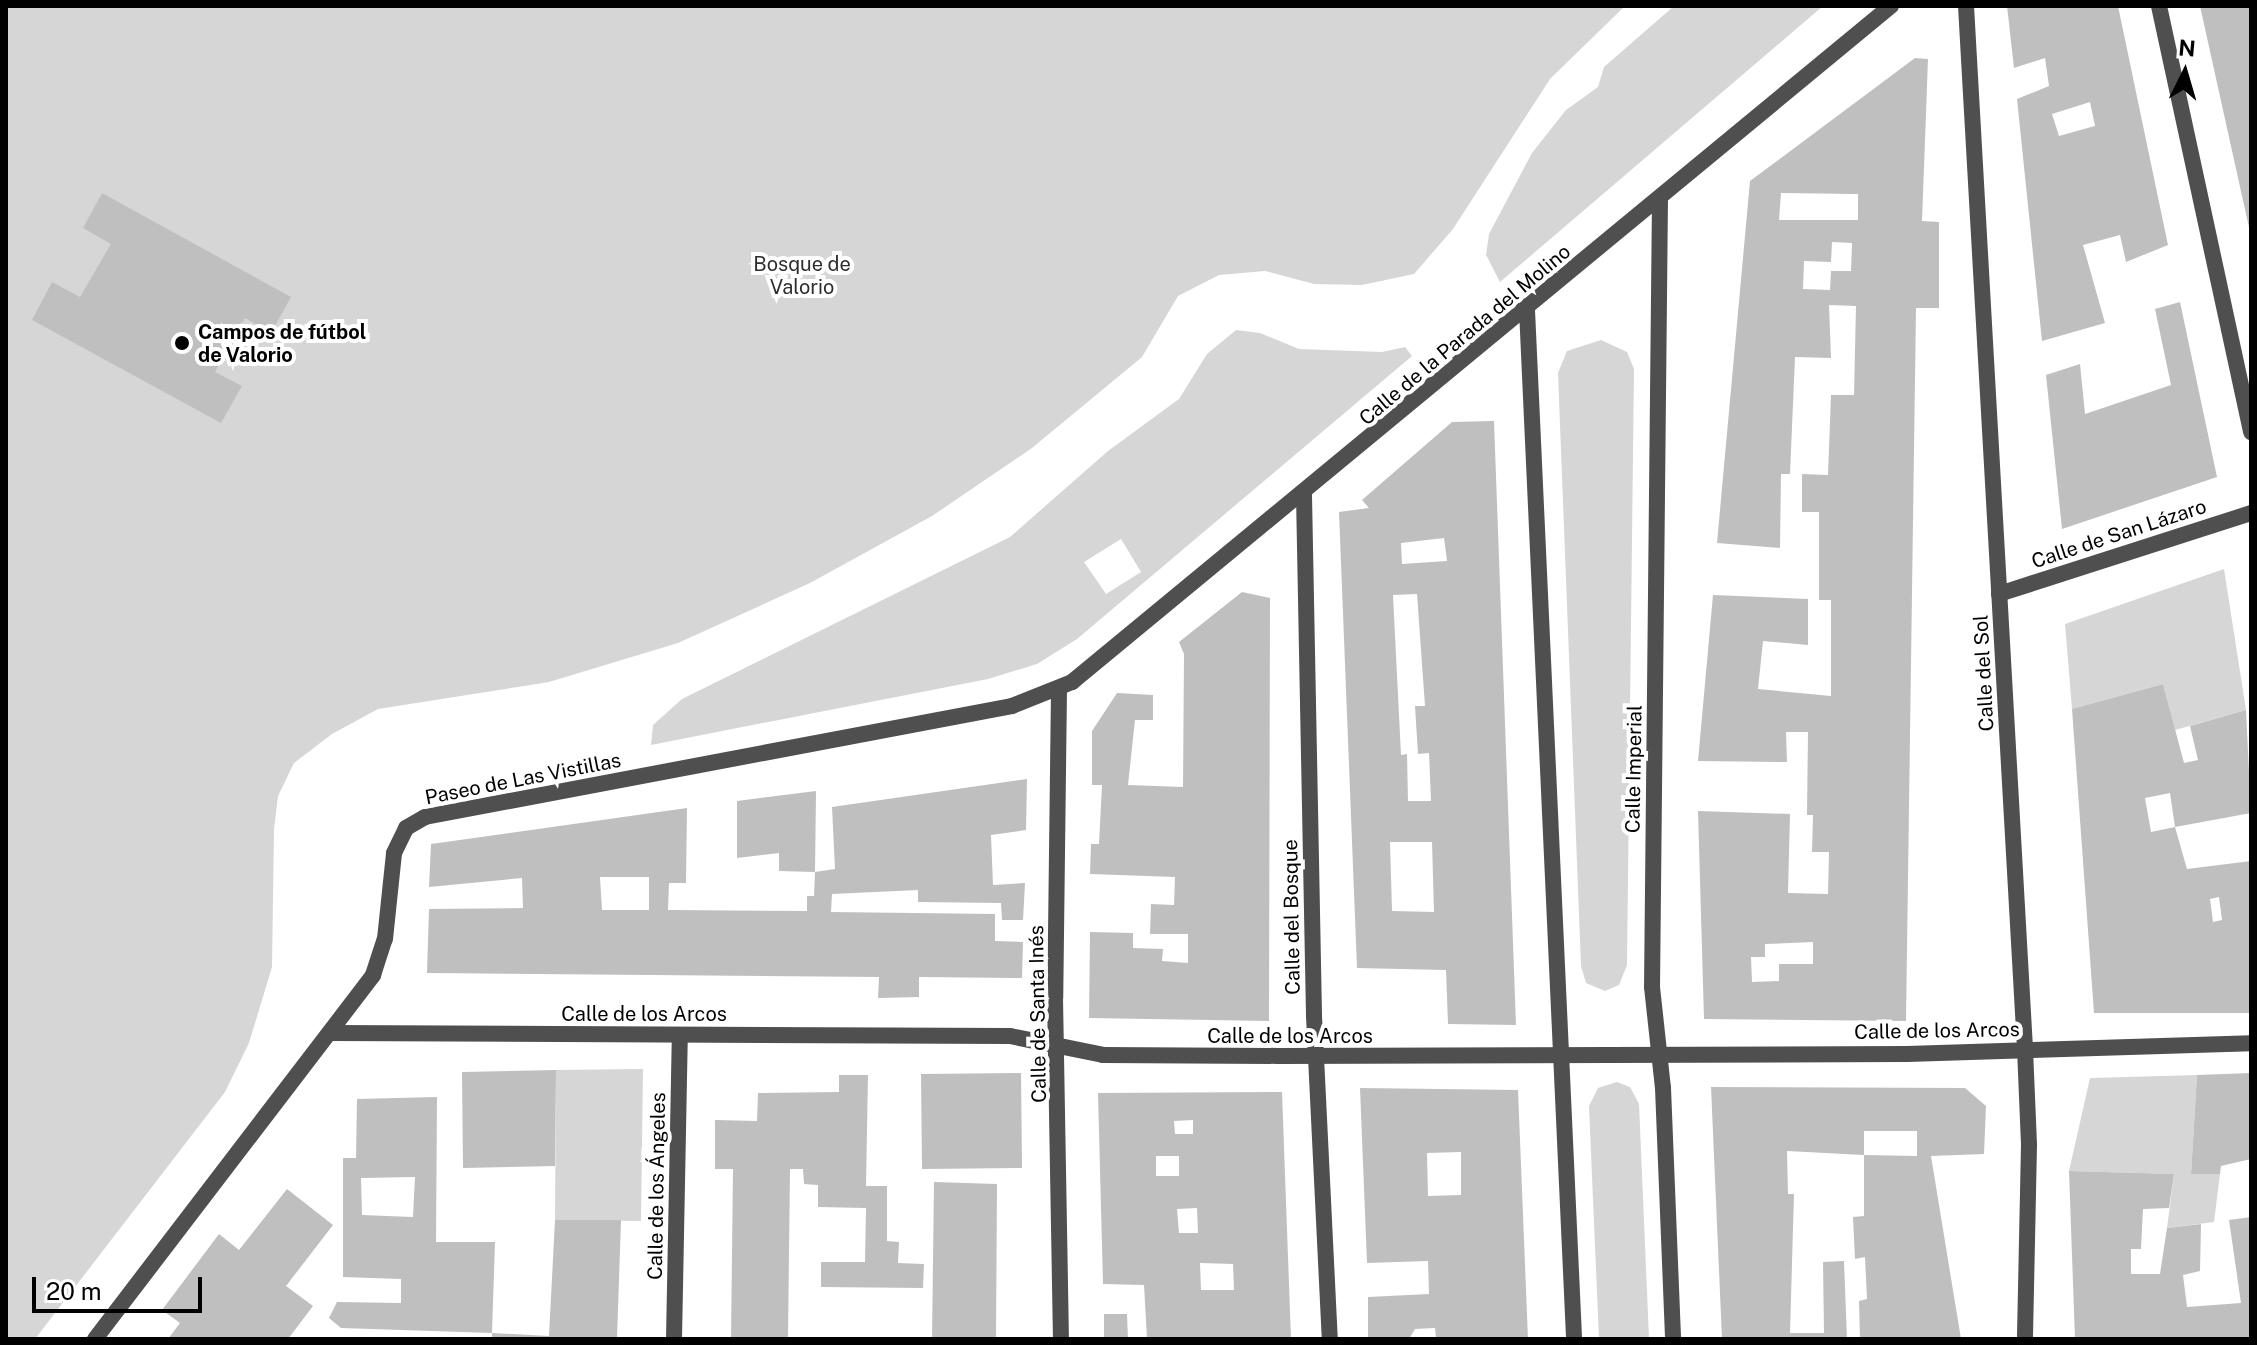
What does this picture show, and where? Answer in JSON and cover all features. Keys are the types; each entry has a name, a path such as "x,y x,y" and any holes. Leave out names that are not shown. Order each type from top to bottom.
{"street":[{"name":"Calle de la Parada del Molino","path":"1059,689 1099,663 1304,495 1891,6"},
{"name":"Calle del Sol","path":"1966,6 2025,1049 2029,1145 2025,1339"},
{"path":"2159,6 2251,432"},
{"name":"Calle Imperial","path":"1660,198 1652,965 1673,1339"},
{"path":"1527,310 1574,1339"},
{"name":"Calle del Bosque","path":"1304,495 1317,1056 1330,1339"},
{"name":"Calle de San Lázaro","path":"1999,594 2251,513"},
{"name":"Paseo de Las Vistillas","path":"95,1339 330,1033 381,959 396,844 416,821 1012,706 1059,689"},
{"name":"Calle de Santa Inés","path":"1059,689 1061,1339"},
{"name":"Calle de los Arcos","path":"330,1033 1010,1036 1103,1055 1561,1056 2251,1043"},
{"name":"Calle de los Ángeles","path":"674,1339 680,1035"}],"green space":[{"name":"Bosque de Valorio","path":"6,6 1625,6 1550,79 1453,229 1414,274 1362,285 1314,284 1265,271 1219,275 1178,296 1142,357 1032,448 932,516 810,583 678,643 549,682 378,709 332,734 294,763 278,796 274,829 272,967 249,1043 225,1092 35,1339 6,1339"},
{"path":"1674,6 1823,6 1500,282 1486,255 1489,234 1532,153 1566,110 1598,87 1604,67"},
{"path":"1236,330 1260,333 1299,349 1382,352 1405,347 1412,356 1077,639 1037,664 988,679 651,745 653,725 682,699 1010,537 1108,451 1179,399 1207,354","holes":["1121,539 1141,572 1106,594 1084,562"]},
{"path":"1601,340 1627,352 1634,369 1627,965 1619,985 1605,991 1586,983 1581,966 1558,373 1567,351"},
{"path":"2224,569 2246,710 2175,730 2163,684 2072,709 2065,624"},
{"path":"643,1069 641,1221 555,1220 556,1070"},
{"path":"2197,1075 2191,1174 2220,1174 2214,1222 2167,1228 2174,1174 2069,1171 2090,1078"},
{"path":"1617,1082 1630,1087 1639,1104 1649,1339 1599,1339 1589,1106 1598,1088"}],"building":[{"path":"2007,6 2118,6 2168,245 2126,262 2120,235 2083,245 2105,323 2042,341 2017,99 2049,86 2045,58 2014,68","holes":["2090,102 2095,126 2059,136 2052,114"]},
{"path":"2200,6 2251,6 2251,232 2250,232"},
{"path":"1915,58 1928,59 1922,221 1939,222 1939,308 1916,308 1906,1021 1704,1019 1698,811 1790,814 1788,893 1828,894 1829,852 1812,852 1813,815 1807,815 1808,732 1786,732 1787,762 1698,761 1713,595 1808,599 1808,645 1763,641 1758,689 1831,696 1831,600 1819,600 1819,512 1802,512 1802,474 1828,475 1831,395 1854,395 1856,306 1829,305 1831,358 1795,357 1790,474 1781,474 1780,548 1717,543 1750,181","holes":["1781,193 1858,194 1858,220 1779,220","1832,242 1852,243 1851,271 1831,271 1830,290 1803,289 1804,261 1831,262","1813,942 1813,964 1779,964 1779,981 1752,982 1751,957 1765,957 1765,944"]},
{"path":"102,193 291,297 271,333 245,318 215,372 242,386 221,423 32,320 52,282 80,297 111,244 83,228"},
{"path":"2180,302 2217,477 2062,529 2046,375 2080,364 2085,414 2171,385 2155,309"},
{"path":"1494,421 1516,1025 1448,1024 1446,970 1357,968 1339,512 1369,508 1362,500 1452,422","holes":["1444,538 1447,561 1402,564 1401,543","1417,594 1425,706 1415,706 1418,754 1429,753 1431,801 1408,801 1407,754 1401,755 1393,595","1390,842 1432,842 1434,912 1392,911"]},
{"path":"1242,592 1270,598 1269,1021 1089,1018 1090,932 1133,933 1133,948 1163,949 1162,961 1188,963 1188,934 1150,934 1151,904 1174,905 1175,877 1090,874 1091,844 1099,844 1102,785 1092,785 1092,731 1117,693 1153,695 1153,720 1135,720 1128,785 1183,787 1184,654 1179,642"},
{"path":"2163,684 2184,763 2198,760 2190,726 2246,710 2251,813 2175,827 2187,869 2251,861 2251,1013 2094,1013 2072,709","holes":["2170,793 2175,827 2151,832 2145,798","2219,897 2222,920 2213,922 2210,899"]},
{"path":"1027,779 1026,830 991,835 993,885 1025,883 1023,920 1002,920 1001,903 918,902 918,890 832,894 831,912 995,914 995,941 1023,942 1022,978 919,977 919,997 878,998 879,977 427,973 429,909 523,908 522,878 429,887 431,844 687,808 686,883 669,883 668,910 807,911 807,896 814,896 815,872 835,869 832,807","holes":["600,877 649,877 649,910 602,910"]},
{"path":"816,791 815,872 779,871 779,853 737,858 737,801"},
{"path":"556,1070 555,1166 463,1168 462,1072"},
{"path":"1021,1073 1022,1168 922,1169 921,1074"},
{"path":"2251,1073 2251,1159 2221,1166 2220,1174 2191,1174 2197,1075"},
{"path":"839,1075 868,1075 866,1186 887,1186 887,1241 899,1242 898,1263 924,1264 923,1288 821,1287 821,1262 865,1262 866,1208 818,1207 818,1185 804,1184 803,1169 790,1169 788,1339 731,1339 733,1169 715,1169 715,1120 757,1121 758,1093 839,1092"},
{"path":"1711,1087 1965,1088 1986,1106 1984,1154 1931,1156 1961,1339 1860,1339 1859,1301 1867,1299 1865,1257 1855,1259 1853,1217 1864,1216 1864,1155 1787,1151 1788,1194 1794,1194 1790,1333 1824,1333 1823,1262 1844,1261 1847,1339 1722,1339","holes":["1864,1131 1917,1131 1917,1156 1864,1155"]},
{"path":"1360,1088 1518,1090 1528,1339 1436,1339 1435,1328 1415,1329 1409,1339 1368,1339 1368,1297 1429,1294 1428,1261 1367,1263","holes":["1461,1152 1461,1195 1428,1196 1427,1153"]},
{"path":"1282,1092 1291,1339 1147,1339 1144,1285 1103,1284 1098,1093","holes":["1193,1120 1193,1134 1175,1134 1174,1121","1156,1156 1179,1156 1179,1176 1156,1176","1197,1208 1198,1233 1179,1233 1177,1209","1200,1263 1233,1264 1234,1290 1201,1290"]},
{"path":"437,1097 436,1242 495,1242 492,1333 341,1328 329,1318 337,1302 401,1303 401,1279 343,1277 343,1158 356,1158 357,1099","holes":["415,1177 413,1217 362,1215 361,1178"]},
{"path":"2069,1171 2174,1174 2169,1208 2143,1209 2141,1249 2131,1249 2131,1274 2160,1274 2167,1228 2201,1224 2200,1271 2183,1275 2187,1307 2241,1303 2229,1220 2251,1217 2251,1339 2075,1339"},
{"path":"934,1182 997,1184 996,1339 932,1339"},
{"path":"287,1189 333,1225 286,1286 313,1306 288,1339 168,1339 180,1323 162,1310 219,1234 239,1250"},
{"path":"555,1220 621,1220 617,1339 492,1339 492,1333 549,1336"},
{"path":"1104,1314 1127,1314 1128,1339 1104,1339"}],"place":[{"name":"Campos de fútbol de Valorio","path":"182,343"}]}
